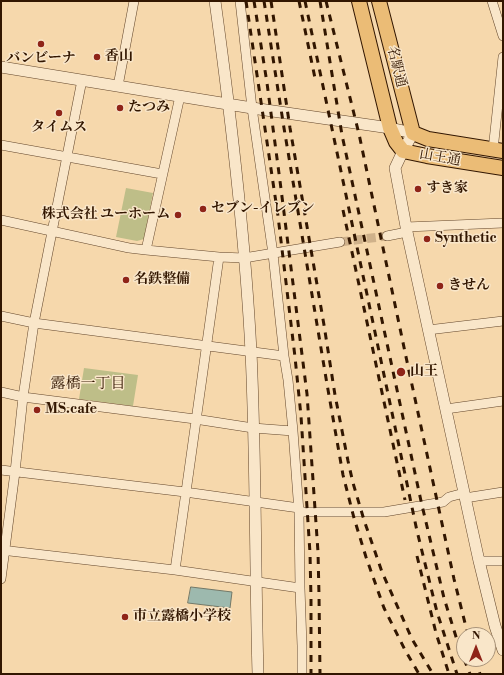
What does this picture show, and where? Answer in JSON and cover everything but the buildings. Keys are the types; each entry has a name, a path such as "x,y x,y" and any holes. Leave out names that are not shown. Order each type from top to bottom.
{"main road":[{"name":"名駅通","path":"359,1 390,128"},
{"name":"名駅通","path":"379,1 413,133"},
{"name":"山王通","path":"390,128 396,142 403,151 503,168"},
{"name":"山王通","path":"413,133 428,139 498,150"}],"street":[{"path":"118,86 134,1"},
{"path":"215,1 229,104 244,258 253,428 258,674"},
{"path":"240,1 252,108 273,254 293,432 299,510 302,674"},
{"path":"492,1 503,36"},
{"path":"498,150 503,57"},
{"path":"1,67 252,108 390,128 413,133 395,168 406,229 464,496 495,626 503,650"},
{"path":"1,579 3,550 15,472 23,397 34,323 82,80"},
{"path":"146,250 180,96"},
{"path":"1,145 162,174"},
{"path":"1,220 122,246 146,250 219,257 244,258 340,242"},
{"path":"387,236 406,229 503,223"},
{"path":"175,570 195,419 219,257"},
{"path":"1,316 34,323 284,356"},
{"path":"428,330 503,321"},
{"path":"1,392 23,397 293,432"},
{"path":"446,409 503,401"},
{"path":"1,470 185,492 299,510 384,512 443,502 449,496 503,492"},
{"path":"3,550 175,570 300,588"},
{"path":"479,561 503,561"}],"green space":[{"path":"126,188 153,193 144,239 137,241 116,237"},
{"path":"84,368 138,375 133,406 79,399"}],"shaded area":[{"path":"191,587 232,592 230,608 188,603"}],"tunnel":[{"path":"340,242 387,236"}],"railway":[{"path":"246,1 278,216 301,416 310,553 311,674"},
{"path":"254,1 267,83 307,394 318,552 320,674"},
{"path":"264,1 343,475 366,557 384,608 419,674"},
{"path":"271,1 290,128 335,395 353,483 382,572 412,639 433,674"},
{"path":"299,1 316,83"},
{"path":"305,1 417,531 437,612 457,674"},
{"path":"320,1 342,135 421,501 444,598 456,637"},
{"path":"326,1 359,134 454,579 466,627"},
{"path":"343,210 405,500"},
{"path":"417,556 436,633 449,674"},
{"path":"467,667 470,674"},
{"path":"478,667 480,674"}],"place":[{"name":"バンビーナ","path":"41,44"},
{"name":"香山","path":"97,57"},
{"name":"たつみ","path":"120,108"},
{"name":"タイムス","path":"59,113"},
{"name":"すき家","path":"418,189"},
{"name":"セブン-イレブン","path":"203,209"},
{"name":"株式会社 ユーホーム","path":"178,215"},
{"name":"Synthetic","path":"427,239"},
{"name":"名鉄整備","path":"126,280"},
{"name":"きせん","path":"440,286"},
{"name":"山王","path":"401,372"},
{"name":"MS.cafe","path":"37,410"},
{"name":"市立露橋小学校","path":"125,617"}],"district":[{"name":"露橋一丁目","path":"88,384"}]}
